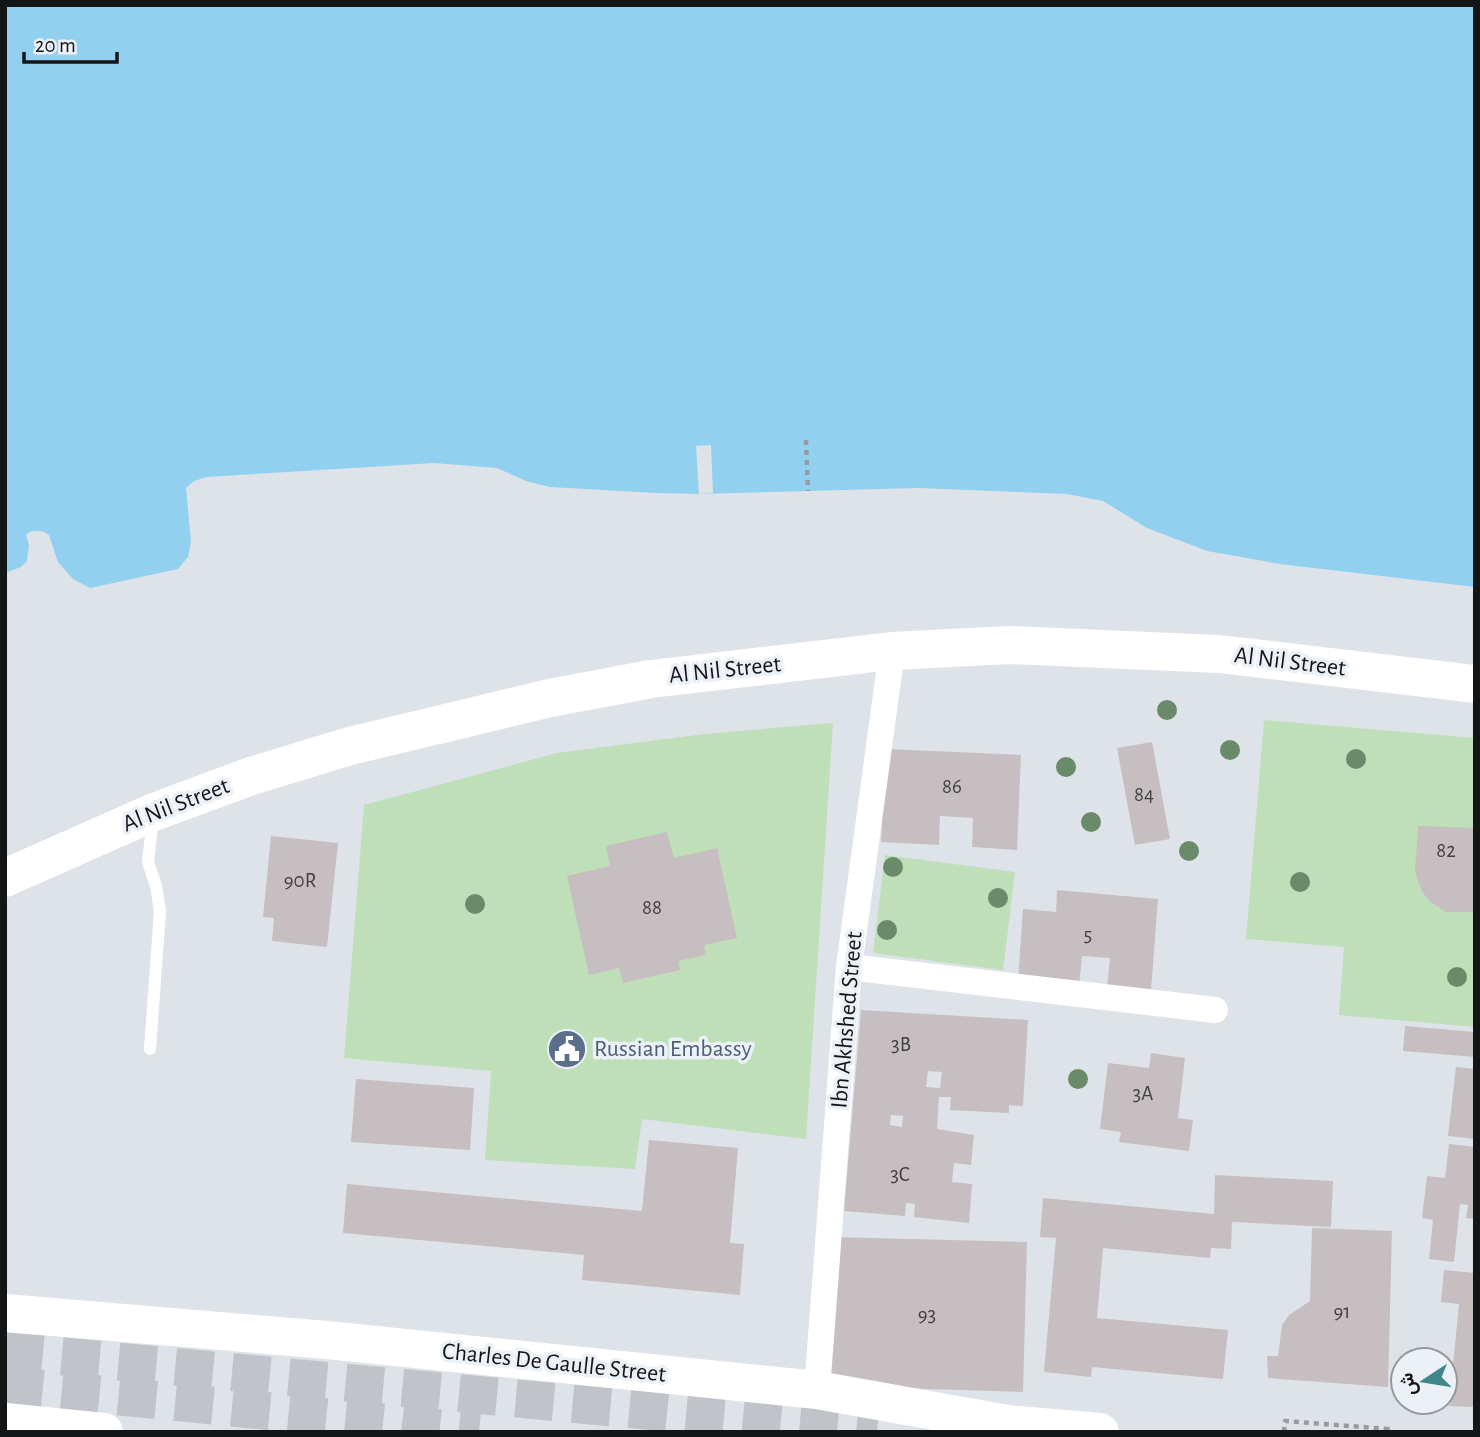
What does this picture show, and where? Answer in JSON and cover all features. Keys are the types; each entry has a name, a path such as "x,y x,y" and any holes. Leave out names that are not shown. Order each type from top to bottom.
{"main road":[{"name":"Al Nil Street","path":"5,878 154,812 251,776 350,746 550,698 652,679 892,651 1009,645 1219,654 1475,684"},
{"name":"Charles De Gaulle Street","path":"5,1314 327,1340 817,1391 1007,1424 1100,1432"},
{"path":"5,1422 104,1432"}],"street":[{"name":"Ibn Akhshed Street","path":"817,1391 849,967 892,651"},
{"path":"849,967 1215,1010"}],"lane":[{"path":"150,1049 160,911 148,862 154,812"}],"path":[{"path":"806,440 808,491"},
{"path":"1284,1432 1285,1421 1388,1430"}],"green space":[{"path":"1264,720 1475,738 1475,1027 1339,1015 1344,947 1246,939"},
{"path":"833,723 806,1139 642,1119 635,1169 485,1160 491,1071 344,1058 364,805 557,753 704,734"},
{"path":"885,855 1015,872 1003,970 873,953"}],"water":[{"path":"5,5 1475,5 1475,587 1280,564 1207,551 1147,528 1103,501 1067,494 918,488 656,493 550,487 526,481 497,468 434,463 207,477 194,481 186,488 191,542 188,557 178,569 90,588 73,579 58,562 49,535 38,531 26,535 29,545 27,561 21,567 5,573"}],"pier":[{"path":"711,445 713,493 699,494 696,446"}],"building":[{"path":"1152,742 1170,839 1135,845 1117,748"},
{"path":"886,749 1021,755 1017,850 972,847 973,818 940,816 939,845 881,842"},
{"path":"1418,826 1475,828 1475,912 1446,912 1428,900 1415,872"},
{"path":"667,832 674,858 717,848 737,938 704,945 706,955 678,961 680,970 623,983 619,968 589,975 567,876 610,866 606,846"},
{"path":"271,836 338,843 327,947 272,941 274,918 263,917"},
{"path":"1057,890 1158,899 1151,990 1107,987 1110,958 1082,956 1079,985 1018,980 1023,909 1056,912"},
{"path":"861,1010 1028,1020 1023,1106 1009,1105 1009,1113 950,1110 951,1097 939,1097 937,1129 974,1135 971,1165 954,1163 952,1182 972,1184 969,1223 914,1217 915,1204 906,1203 905,1216 844,1211","holes":["928,1071 942,1072 940,1088 926,1087","891,1115 903,1116 902,1127 890,1125"]},
{"path":"1405,1026 1475,1032 1475,1057 1403,1051"},
{"path":"1151,1053 1185,1058 1178,1118 1193,1120 1189,1151 1119,1142 1121,1132 1100,1129 1108,1063 1149,1068"},
{"path":"1456,1067 1475,1069 1475,1139 1448,1136"},
{"path":"356,1079 474,1088 470,1150 351,1142"},
{"path":"649,1140 738,1148 730,1243 744,1244 740,1295 582,1280 584,1255 343,1233 347,1184 642,1211"},
{"path":"1449,1144 1475,1147 1475,1219 1466,1218 1468,1205 1460,1204 1454,1262 1429,1259 1433,1220 1422,1218 1427,1176 1445,1178"},
{"path":"1215,1175 1333,1181 1331,1227 1232,1222 1231,1249 1211,1248 1210,1258 1103,1248 1097,1318 1228,1330 1223,1379 1092,1367 1091,1377 1044,1372 1056,1238 1040,1237 1043,1198 1214,1214"},
{"path":"1312,1228 1392,1231 1388,1387 1268,1378 1267,1356 1278,1356 1282,1325 1289,1315 1310,1301"},
{"path":"832,1237 1027,1242 1023,1392 827,1386"},
{"path":"1444,1270 1475,1273 1475,1407 1459,1406 1459,1346 1455,1346 1459,1304 1441,1302"}],"tunnel":[{"path":"5,1351 877,1432"},
{"path":"5,1385 479,1432"}],"place":[{"name":"Russian Embassy","path":"567,1049"}]}
